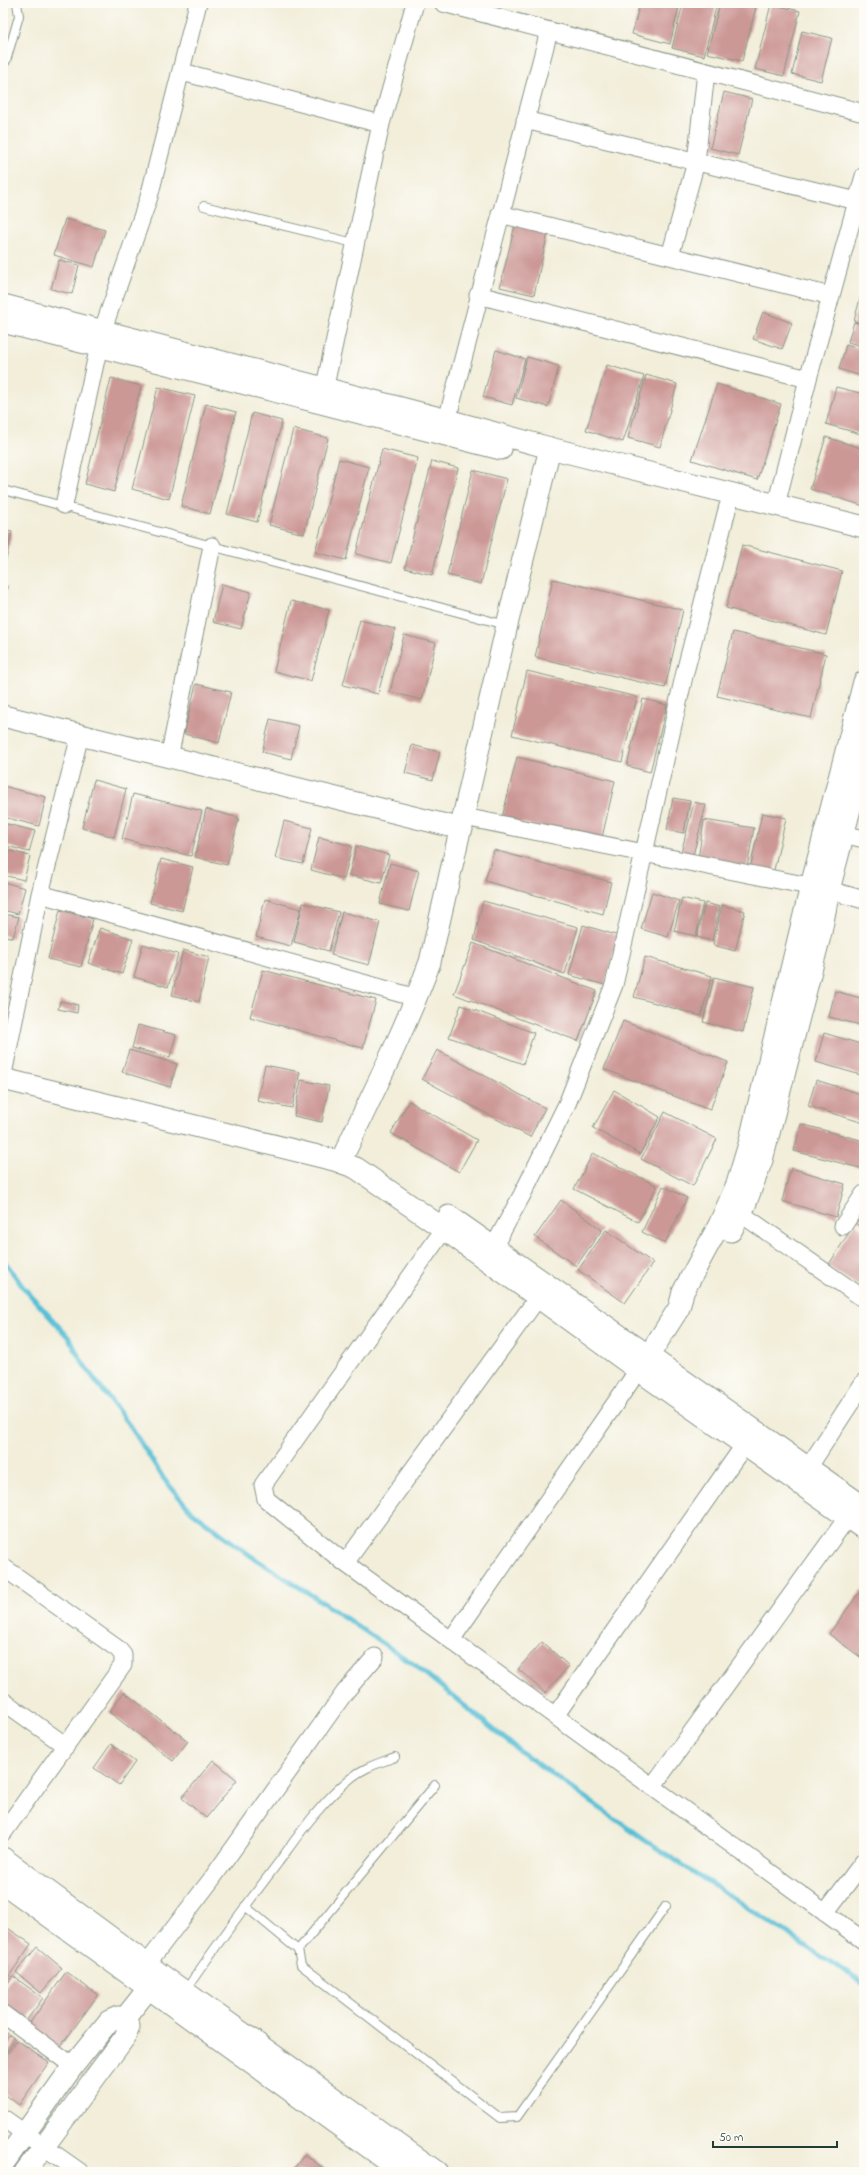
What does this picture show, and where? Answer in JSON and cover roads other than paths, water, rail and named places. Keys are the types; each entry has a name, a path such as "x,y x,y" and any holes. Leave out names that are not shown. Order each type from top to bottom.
{"street":[{"path":"64,505 100,339 149,197 182,72 198,3"},
{"path":"322,395 381,124 415,3"},
{"path":"443,3 864,113"},
{"path":"447,420 478,295 549,30"},
{"path":"182,72 381,124"},
{"path":"670,256 696,162 706,72"},
{"path":"525,120 857,201"},
{"path":"776,505 808,379 864,176"},
{"path":"500,214 831,296"},
{"path":"478,295 808,379"},
{"path":"3,305 100,339"},
{"path":"3,322 100,339 322,395 549,455 728,506 864,542"},
{"path":"322,395 447,420 549,455 776,505 864,527"},
{"path":"345,1152 417,998 430,962 463,823 507,625 549,455"},
{"path":"494,1246 522,1195 566,1104 614,985 685,672 728,506"},
{"path":"169,758 212,546"},
{"path":"451,1640 643,1363 679,1308 683,1292 719,1225 737,1184 820,888 864,682"},
{"path":"3,716 169,758 463,823 644,853 820,888 864,900"},
{"path":"3,1072 40,894 80,735"},
{"path":"679,1308 688,1303 695,1295 740,1213 762,1160 821,932 820,888 843,834 863,763"},
{"path":"843,834 864,839"},
{"path":"40,894 417,998"},
{"path":"3,1072 345,1152 366,1161 448,1223 643,1363 858,1514"},
{"path":"3,1072 345,1163 356,1168 448,1223 494,1246 543,1291"},
{"path":"843,1226 864,1194"},
{"path":"740,1213 864,1299"},
{"path":"448,1223 263,1485 266,1499 346,1563 864,1941"},
{"path":"346,1563 543,1291"},
{"path":"808,1468 864,1382"},
{"path":"749,1437 808,1468 858,1514"},
{"path":"555,1716 749,1437"},
{"path":"652,1787 858,1514"},
{"path":"3,1567 118,1649 123,1655 123,1665 3,1834"},
{"path":"125,2018 147,1976 211,1880 345,1692 375,1658"},
{"path":"3,1701 66,1746"},
{"path":"3,1858 147,1976"},
{"path":"825,1913 864,1861"},
{"path":"3,1883 147,1976 437,2172"},
{"path":"179,1999 402,2172"},
{"path":"3,2014 73,2066"},
{"path":"3,2164 26,2134 73,2066 109,2021 118,2017 125,2018"},
{"path":"25,2172 126,2037 129,2027 125,2018"},
{"path":"3,2118 80,2172"}],"lane":[{"path":"3,62 6,60 18,16 17,3"},
{"path":"204,206 354,243"},
{"path":"3,490 64,505 507,625"},
{"path":"179,1999 245,1906 306,1825 351,1778 365,1768 395,1757"},
{"path":"298,1950 435,1785"},
{"path":"245,1906 298,1950 301,1966 500,2118 517,2117 666,1906"}],"waterway":[{"path":"3,1259 23,1287 69,1338 84,1365 132,1429 164,1479 191,1511 251,1556 415,1665 517,1749 643,1839 864,1984"}]}
